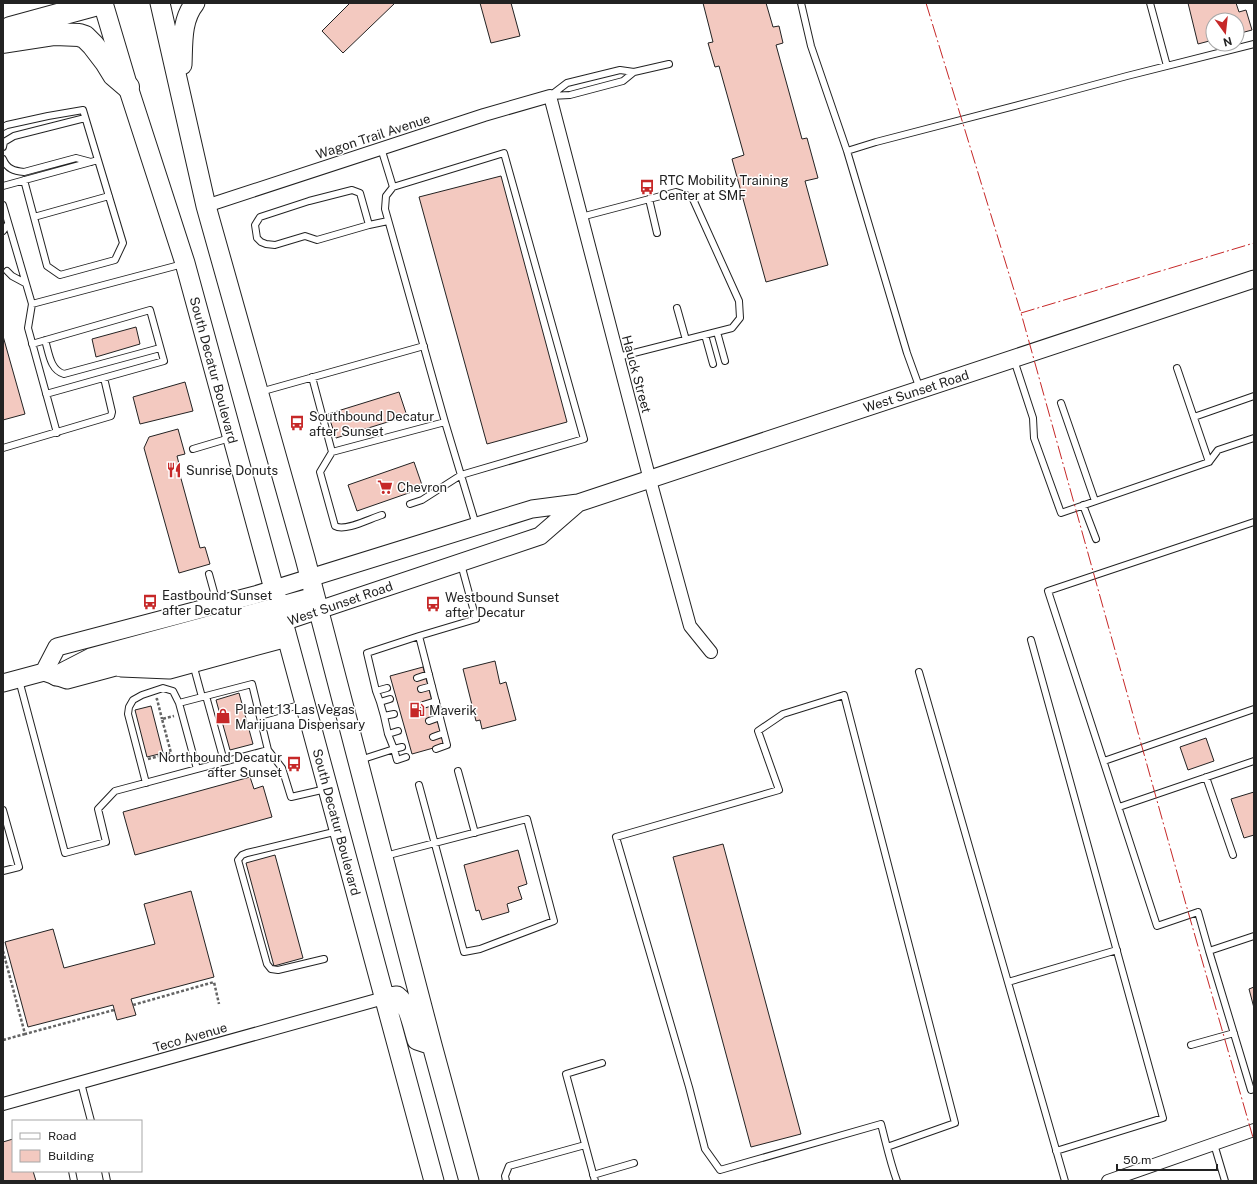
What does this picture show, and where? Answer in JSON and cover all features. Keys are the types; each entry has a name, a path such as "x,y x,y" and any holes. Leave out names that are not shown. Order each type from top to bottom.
{"highway":[{"path":"3,31 103,3"},
{"path":"3,42 55,34 79,35 84,37 93,45 114,75 128,87"}],"main road":[{"name":"South Decatur Boulevard","path":"103,3 184,263 281,614 434,1181"},
{"path":"160,3 206,206 310,578 469,1181"},
{"path":"182,96 183,31 189,12 195,3"},
{"name":"West Sunset Road","path":"11,681 50,674 67,680 121,667 281,614 310,578 532,509 578,503 1254,279"},
{"name":"West Sunset Road","path":"317,604 461,562 540,536 578,503"},
{"path":"50,674 91,658 281,614 317,604"},
{"name":"West Sunset Road","path":"50,674 57,647 218,606 281,614"},
{"path":"121,667 169,668 193,662 281,614"},
{"path":"384,998 397,996 401,999 407,1007 416,1040 432,1045"}],"street":[{"name":"Wagon Trail Avenue","path":"206,206 484,115 550,96"},
{"name":"Hauck Street","path":"550,96 650,480 690,626 711,652"},
{"name":"Teco Avenue","path":"3,1104 384,998"},
{"path":"1108,1181 1254,1130"}],"lane":[{"path":"801,3 811,46 847,151 907,353 920,389"},
{"path":"1150,3 1167,66"},
{"path":"847,151 876,142 1254,44"},
{"path":"550,96 567,84 620,70 634,72 669,64"},
{"path":"550,96 570,95 623,81 634,72"},
{"path":"3,127 6,125 82,110 94,161 109,196 123,243 115,260 60,275 47,266 24,180"},
{"path":"3,148 4,142 14,136 85,118"},
{"path":"381,148 393,187"},
{"path":"410,504 422,500 462,475 584,439 504,153 393,187 386,196 385,209 444,422 462,475 476,527"},
{"path":"3,159 6,166 15,172 24,172 76,158 94,161"},
{"path":"3,186 94,161"},
{"path":"368,225 360,193 352,190 309,201 260,217 256,225 258,238 261,242 275,245 305,236 317,240 368,225 388,221"},
{"path":"581,218 676,192 692,197 739,301 740,318 732,328 618,357"},
{"path":"34,217 109,196"},
{"path":"649,199 658,234"},
{"path":"3,205 32,304 28,328 57,432"},
{"path":"3,231 8,224"},
{"path":"32,304 184,263"},
{"path":"7,271 12,276 25,282"},
{"path":"677,308 686,340"},
{"path":"32,344 150,310 164,361 46,394"},
{"path":"717,332 725,361"},
{"path":"705,335 713,364"},
{"path":"45,340 54,368 59,373 64,374 160,348"},
{"path":"259,393 424,346"},
{"path":"1013,359 1033,418 1034,438 1062,513 1209,462 1218,450 1254,438"},
{"path":"1177,368 1209,462"},
{"path":"3,448 111,416 112,412 104,378"},
{"path":"312,378 332,452"},
{"path":"1194,417 1254,396"},
{"path":"1061,403 1095,501"},
{"path":"382,515 346,528 339,528 335,526 320,472 332,452 444,422"},
{"path":"193,448 232,438"},
{"path":"1084,505 1096,539"},
{"path":"1254,522 1048,591 1157,926 1198,912 1251,1090 1254,1089"},
{"path":"406,757 397,760 388,734 366,652 476,619 461,562"},
{"path":"209,574 218,606"},
{"path":"419,636 447,745 436,749"},
{"path":"1031,640 1163,1118 1056,1151"},
{"path":"193,662 224,761"},
{"path":"919,672 1065,1181"},
{"path":"417,678 429,674"},
{"path":"11,681 65,853 106,842 98,809 115,791 268,750"},
{"path":"179,703 252,684 268,750 282,768 291,797 328,788"},
{"path":"421,689 432,686"},
{"path":"146,783 128,714 133,700 142,695 164,688 173,691 179,703 197,769"},
{"path":"376,691 387,688"},
{"path":"887,1146 955,1123 844,695 783,714 758,731 779,790 616,837 689,1087 705,1149 720,1170 881,1124 887,1146 897,1181"},
{"path":"380,702 390,699"},
{"path":"423,705 436,701"},
{"path":"260,716 305,704"},
{"path":"1104,761 1254,709"},
{"path":"384,716 394,714"},
{"path":"429,721 440,717"},
{"path":"388,734 398,731"},
{"path":"433,737 444,733"},
{"path":"358,761 402,747"},
{"path":"1119,807 1254,761"},
{"path":"458,771 475,833"},
{"path":"1206,777 1233,855"},
{"path":"383,856 435,844 527,819 554,921 480,948 464,952 435,844 419,785"},
{"path":"3,810 19,867 3,871"},
{"path":"324,959 278,970 271,969 267,964 238,860 242,855 247,853 340,831"},
{"path":"1210,951 1254,936"},
{"path":"1008,982 1117,950"},
{"path":"1191,1045 1234,1033"},
{"path":"602,1063 566,1074 594,1178 634,1164"},
{"path":"81,1083 91,1120"},
{"path":"1214,1144 1225,1181"},
{"path":"506,1181 504,1176 509,1166 585,1145"}],"path":[{"path":"152,701 157,699 162,719"},
{"path":"3,951 25,1034"},
{"path":"133,1005 214,982 219,1004"},
{"path":"3,1040 114,1010"}],"building":[{"path":"350,3 395,3 343,53 322,31"},
{"path":"480,3 511,3 520,36 491,43"},
{"path":"703,3 766,3 773,27 779,26 783,43 776,45 802,139 807,138 818,178 805,181 828,265 766,282 732,159 744,155 719,66 715,67 708,43 713,42"},
{"path":"1188,3 1236,3 1239,12 1205,12 1205,42 1198,44"},
{"path":"1246,10 1252,30 1245,32 1245,12 1239,12"},
{"path":"501,176 567,422 487,444 419,197"},
{"path":"136,327 140,344 96,357 92,339"},
{"path":"3,336 25,414 3,420"},
{"path":"185,382 193,411 140,424 133,397"},
{"path":"399,392 407,416 336,438 328,414"},
{"path":"178,429 185,454 177,456 179,464 177,464 200,548 205,547 210,564 179,573 144,448 149,437"},
{"name":"Chevron","path":"414,462 423,488 357,511 348,485"},
{"path":"495,661 500,684 506,682 516,720 482,729 480,720 476,721 463,669"},
{"name":"Maverik","path":"423,667 444,745 412,754 390,676"},
{"path":"239,693 253,744 230,750 216,700"},
{"path":"151,706 163,753 147,757 135,710"},
{"path":"1206,738 1214,761 1188,770 1180,747"},
{"path":"250,777 254,789 263,786 272,817 135,855 123,812"},
{"path":"1254,792 1254,835 1244,838 1231,799"},
{"path":"723,844 801,1134 751,1147 673,857"},
{"path":"518,850 527,884 518,887 522,899 507,904 509,912 482,920 479,910 476,911 464,865"},
{"path":"275,855 303,958 274,966 246,863"},
{"path":"191,891 214,977 131,999 136,1015 117,1020 113,1005 28,1027 5,942 53,929 64,968 155,944 144,904"},
{"path":"1254,987 1254,1008 1249,989"},
{"path":"12,1139 12,1172 33,1172 36,1181 3,1181 3,1142"}],"power":[{"path":"926,3 1021,313 1185,901 1254,1141"},
{"path":"1021,313 1254,243"}],"place":[{"name":"RTC Mobility Training Center at SMF","path":"647,187"},
{"name":"Southbound Decatur after Sunset","path":"297,423"},
{"name":"Sunrise Donuts","path":"174,470"},
{"name":"Chevron","path":"385,487"},
{"name":"Eastbound Sunset after Decatur","path":"150,602"},
{"name":"Westbound Sunset after Decatur","path":"433,604"},
{"name":"Maverik","path":"417,710"},
{"name":"Planet 13 Las Vegas Marijuana Dispensary","path":"223,716"},
{"name":"Northbound Decatur after Sunset","path":"294,764"}]}
